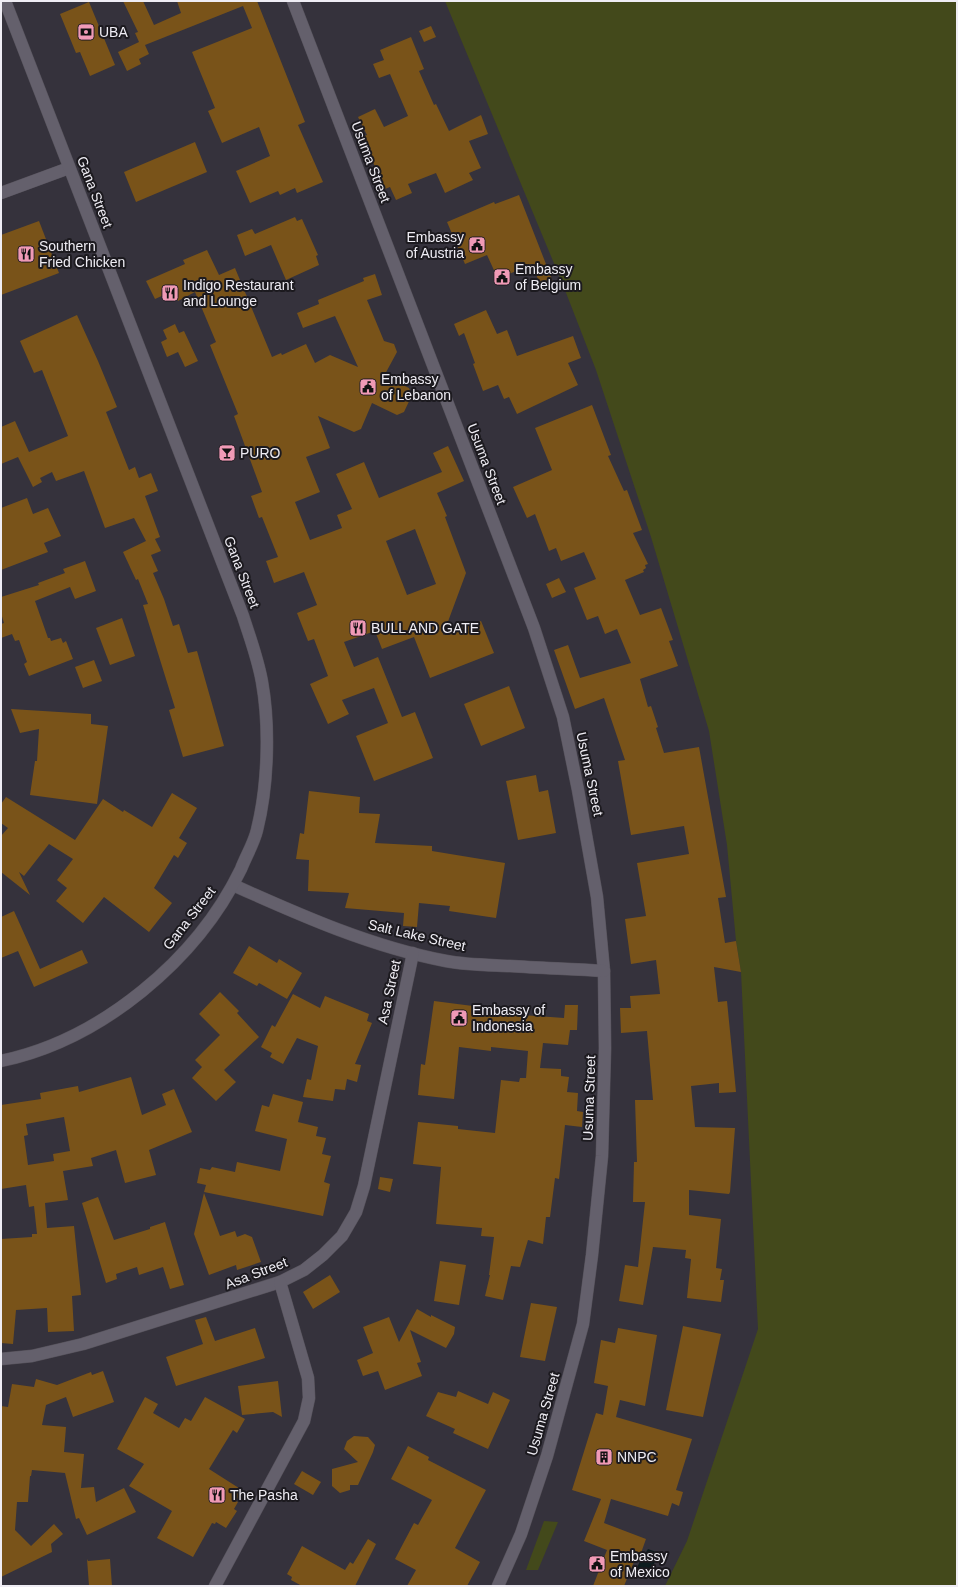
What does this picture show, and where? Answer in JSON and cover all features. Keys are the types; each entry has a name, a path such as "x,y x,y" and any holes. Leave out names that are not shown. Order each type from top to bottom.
{"street":[{"name":"Gana Street","path":"1,1061 24,1056 55,1045 112,1014 138,995 165,970 192,941 213,915 233,885 257,831 265,770 266,712 262,682 255,651 243,616 5,1"},
{"name":"Usuma Street","path":"293,1 534,628 563,717 588,842 597,897 604,971 605,1048 602,1156 583,1324 547,1456 521,1534 498,1586"},
{"path":"1,193 69,168"},
{"name":"Salt Lake Street","path":"233,885 333,928 378,944 447,961 485,965 604,971"},
{"name":"Asa Street","path":"1,1359 32,1356 83,1344 280,1282 304,1270 324,1255 342,1236 356,1212 364,1186 413,953"},
{"path":"215,1586 304,1421 309,1398 308,1378 280,1282"}],"green space":[{"path":"445,1 957,1 957,1586 665,1586 687,1541 758,1329 741,972 736,941 727,845 709,731 651,537 596,370 563,285"},
{"path":"544,1521 558,1522 538,1570 526,1570"}],"shaded area":[{"path":"648,1549 659,1553 649,1575 636,1570"}],"building":[{"path":"123,1 143,1 154,25 181,13 177,1 257,1 305,122 298,125 323,182 297,193 295,188 280,195 278,191 250,203 236,171 270,156 259,127 222,143 208,111 215,108 192,52 252,28 243,6 145,45 149,54 139,59 141,64 127,71 118,52 139,42 135,33 138,32"},
{"name":"UBA","path":"89,2 115,65 90,76 80,52 76,53 60,14"},
{"path":"431,26 436,37 424,42 419,31"},
{"path":"411,37 424,69 419,71 434,105 436,104 449,131 481,115 488,134 469,141 481,168 469,173 473,180 445,193 436,173 408,184 412,193 396,200 390,187 385,189 362,137 367,135 358,117 375,109 384,127 408,116 390,74 379,78 373,64 384,60 380,50"},
{"path":"195,142 207,172 136,202 124,172"},
{"path":"519,195 553,282 541,287 532,264 498,279 487,255 465,264 447,222 494,202 495,204"},
{"path":"295,217 297,221 302,219 318,255 316,256 319,265 286,280 271,245 245,256 237,235 252,229 255,234"},
{"name":"Southern Fried Chicken","path":"39,221 59,273 1,295 1,235"},
{"path":"207,250 219,275 235,268 272,357 281,353 282,355 306,344 315,363 330,355 358,367 335,316 303,328 297,313 319,304 318,300 364,281 363,278 375,274 382,295 367,300 384,341 394,344 397,352 384,376 409,388 412,395 404,412 397,415 372,403 361,429 354,432 318,416 330,448 306,457 320,492 295,502 310,540 342,528 337,515 352,509 336,474 364,462 379,498 442,472 433,453 448,446 464,481 437,493 447,516 445,517 466,573 443,635 481,621 494,653 430,678 414,637 382,649 375,631 344,642 354,667 378,657 402,717 415,712 433,758 374,781 356,736 388,723 374,688 342,700 349,714 328,724 310,684 328,676 314,639 308,641 297,613 317,605 304,572 274,583 266,561 278,557 262,517 259,518 251,496 262,492 234,416 238,414 210,345 216,342 195,292 178,301 173,291 155,299 146,281 185,264 183,260","holes":["415,529 436,584 407,595 386,541"]},
{"path":"486,310 497,334 507,330 517,356 573,336 581,358 568,363 578,385 517,414 509,397 504,399 498,385 483,391 464,333 459,336 454,324"},
{"path":"77,315 117,407 106,412 129,470 135,467 139,478 151,473 158,491 145,496 160,537 155,539 161,551 151,555 158,571 153,573 173,626 179,624 188,653 197,651 224,746 183,757 169,710 175,708 143,605 148,604 138,579 136,580 123,552 146,541 134,518 105,528 84,471 56,481 52,472 40,478 42,482 33,487 18,457 1,464 1,427 15,421 29,452 68,436 42,370 34,373 20,341"},
{"path":"175,324 179,333 184,331 198,361 185,367 178,352 167,357 161,342 167,339 163,330"},
{"path":"592,405 611,455 608,456 624,491 627,490 642,530 633,533 648,564 645,565 646,568 643,570 644,572 625,580 640,615 661,608 673,640 669,641 678,666 640,679 648,707 651,706 658,727 656,728 664,753 699,747 726,897 718,898 725,943 736,941 741,972 714,967 718,1002 727,1001 736,1092 719,1093 719,1083 691,1086 695,1127 735,1128 729,1194 689,1190 689,1215 721,1219 716,1268 722,1269 720,1280 724,1280 721,1302 687,1298 691,1259 685,1258 686,1250 653,1247 643,1305 619,1301 625,1265 638,1267 645,1202 633,1202 634,1162 637,1162 635,1100 653,1100 647,1031 621,1033 620,1008 631,1008 630,996 660,994 656,960 631,964 625,919 646,916 637,863 689,854 684,826 631,835 618,761 625,760 604,698 575,709 554,650 568,645 580,678 631,663 617,629 605,634 598,616 587,620 574,588 596,579 584,552 561,561 556,548 549,551 535,514 527,518 513,487 552,470 535,428"},
{"path":"27,498 33,514 48,508 61,536 44,543 48,552 1,570 1,508"},
{"path":"85,561 96,591 75,599 70,587 35,601 48,638 50,638 51,641 61,638 63,643 66,641 73,659 29,676 24,664 27,662 19,640 15,641 12,634 1,638 1,624 4,623 1,613 1,597 39,585 38,583 65,573 63,569"},
{"path":"559,578 566,592 552,598 546,584"},
{"path":"122,618 135,656 110,665 96,628"},
{"path":"94,660 102,681 83,688 75,667"},
{"path":"509,686 525,728 481,746 464,704"},
{"path":"11,709 91,714 91,724 108,726 97,804 30,795 35,761 37,761 39,729 20,733"},
{"path":"536,775 539,792 548,790 556,833 518,840 506,781"},
{"path":"309,791 360,797 359,813 380,814 375,843 432,846 432,851 505,863 496,918 449,911 450,906 419,903 417,927 403,926 404,913 345,908 349,893 308,891 309,860 296,859 300,833 304,834"},
{"path":"172,793 197,808 179,838 187,843 178,858 174,855 154,888 172,903 149,932 104,897 83,923 56,901 67,888 57,880 73,859 49,844 24,876 19,872 30,895 1,872 1,836 8,828 1,823 1,804 6,797 75,840 103,799 123,812 124,810 152,827"},
{"path":"14,911 40,969 82,950 88,963 34,987 18,951 1,958 1,917"},
{"path":"249,946 277,963 279,959 302,973 287,999 259,983 257,986 233,973"},
{"path":"220,992 239,1011 237,1013 259,1037 224,1070 236,1082 216,1101 192,1078 202,1067 195,1060 220,1035 199,1014"},
{"path":"293,994 320,1008 325,996 369,1014 367,1021 372,1023 355,1064 361,1065 357,1082 347,1079 345,1090 335,1089 333,1101 303,1097 307,1079 311,1080 318,1046 297,1038 283,1064 270,1057 272,1053 261,1047 272,1025 275,1027"},
{"path":"434,1001 496,1009 496,1013 564,1018 565,1005 578,1005 577,1030 570,1030 568,1045 543,1043 540,1068 561,1069 561,1076 569,1077 567,1092 578,1093 577,1111 583,1112 582,1127 565,1125 559,1179 555,1178 550,1217 546,1217 543,1244 528,1240 520,1267 511,1266 503,1300 485,1296 490,1275 494,1237 481,1236 482,1228 436,1224 441,1167 413,1164 418,1122 458,1126 458,1129 495,1133 501,1080 519,1082 520,1078 526,1078 528,1051 491,1047 491,1051 459,1047 454,1099 418,1095 421,1064 425,1065"},
{"path":"131,1077 142,1115 166,1105 162,1094 174,1089 192,1132 149,1150 156,1175 125,1183 116,1150 91,1158 93,1166 63,1171 68,1200 45,1203 47,1228 74,1226 81,1295 72,1296 74,1331 48,1332 47,1308 16,1310 13,1344 1,1343 1,1239 32,1237 32,1234 37,1234 34,1206 29,1207 26,1185 1,1189 1,1105 41,1099 40,1093 78,1086 79,1092","holes":["64,1117 70,1151 53,1154 54,1161 28,1165 24,1136 28,1135 26,1124"]},
{"path":"273,1094 303,1102 298,1122 318,1127 316,1136 326,1138 322,1154 331,1156 324,1182 330,1184 323,1216 204,1192 206,1185 197,1183 200,1168 210,1170 212,1167 235,1172 237,1162 280,1171 287,1139 255,1131 262,1105 269,1107"},
{"path":"380,1177 393,1179 390,1192 378,1189"},
{"path":"204,1193 220,1236 235,1231 237,1237 245,1234 252,1237 261,1262 237,1270 236,1265 209,1275 194,1234"},
{"path":"98,1197 114,1240 150,1229 150,1227 165,1222 184,1285 170,1289 163,1267 139,1275 137,1267 116,1274 117,1279 106,1283 82,1203"},
{"path":"440,1261 466,1265 459,1305 434,1301"},
{"path":"330,1275 340,1292 313,1309 303,1292"},
{"path":"531,1303 557,1307 545,1361 520,1357"},
{"path":"417,1309 431,1317 431,1315 455,1327 454,1334 446,1348 410,1330 421,1362 417,1363 422,1376 385,1390 378,1371 363,1376 357,1360 373,1353 363,1327 389,1317 399,1342"},
{"path":"206,1317 215,1341 255,1328 265,1358 176,1386 166,1357 203,1344 195,1320"},
{"path":"683,1326 721,1334 703,1417 666,1410"},
{"path":"618,1328 657,1335 645,1406 620,1400 616,1417 692,1439 676,1490 683,1492 679,1506 672,1503 668,1516 611,1499 604,1523 646,1539 641,1553 638,1552 624,1586 593,1586 607,1550 584,1541 601,1499 572,1490 596,1413 603,1415 608,1386 594,1383 601,1340 615,1343"},
{"path":"103,1371 114,1402 73,1417 66,1397 46,1405 42,1425 66,1427 64,1452 84,1454 81,1488 94,1487 96,1502 124,1488 136,1512 87,1535 79,1518 76,1519 65,1473 32,1470 30,1476 28,1502 17,1502 15,1530 31,1546 54,1524 63,1534 51,1544 52,1552 1,1577 1,1406 8,1407 12,1384 34,1387 36,1379 57,1385 91,1372 92,1375"},
{"path":"278,1381 282,1417 273,1412 242,1415 238,1386"},
{"path":"458,1391 488,1404 493,1392 510,1400 488,1449 453,1433 455,1429 426,1416 438,1392 456,1397"},
{"path":"145,1397 158,1404 153,1413 179,1428 185,1418 191,1421 205,1397 245,1419 237,1433 233,1430 209,1469 242,1490 236,1501 238,1502 234,1509 237,1511 226,1528 216,1522 215,1524 212,1523 193,1557 157,1538 172,1511 129,1486 144,1464 117,1449"},
{"path":"354,1436 368,1437 375,1445 358,1485 350,1485 350,1490 340,1493 332,1486 332,1469 358,1462 344,1449 347,1441"},
{"path":"408,1446 429,1457 428,1460 486,1490 455,1548 480,1562 467,1586 407,1586 416,1570 395,1559 414,1523 418,1525 432,1500 391,1479"},
{"path":"302,1471 321,1482 313,1495 294,1484"},
{"path":"368,1539 376,1544 355,1586 302,1586 291,1580 292,1577 287,1574 302,1546 345,1570 350,1562 353,1564"},
{"path":"87,1559 88,1561 110,1559 112,1586 89,1586"}],"place":[{"name":"UBA","path":"86,32"},
{"name":"Embassy of Austria","path":"477,245"},
{"name":"Southern Fried Chicken","path":"26,254"},
{"name":"Embassy of Belgium","path":"502,277"},
{"name":"Indigo Restaurant and Lounge","path":"170,293"},
{"name":"Embassy of Lebanon","path":"368,387"},
{"name":"PURO","path":"227,453"},
{"name":"BULL AND GATE","path":"358,628"},
{"name":"Embassy of Indonesia","path":"459,1018"},
{"name":"NNPC","path":"604,1457"},
{"name":"The Pasha","path":"217,1495"},
{"name":"Embassy of Mexico","path":"597,1564"}]}
